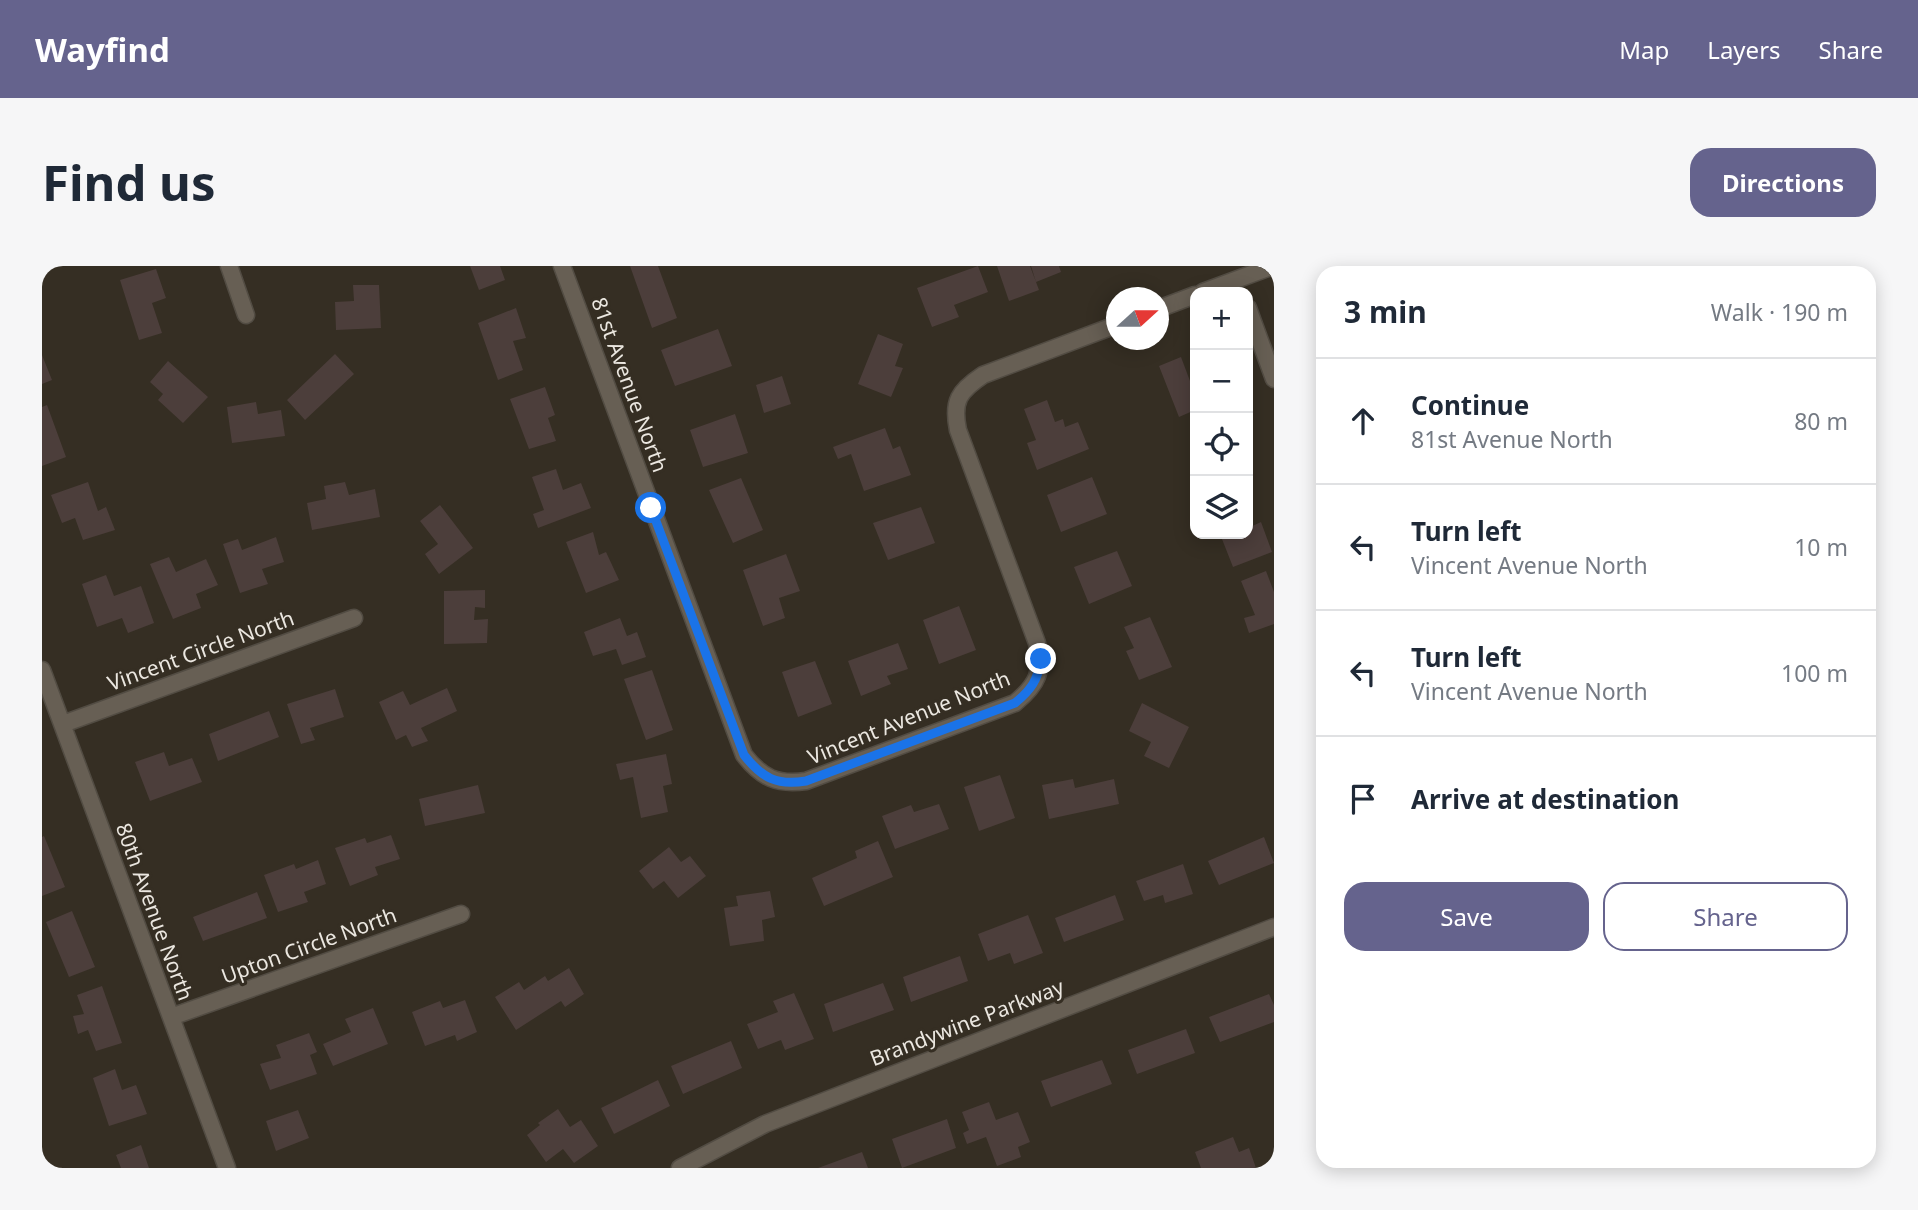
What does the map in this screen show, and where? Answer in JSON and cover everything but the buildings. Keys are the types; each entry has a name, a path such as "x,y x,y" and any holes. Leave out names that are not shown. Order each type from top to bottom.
{"street":[{"path":"229,266 246,315"},
{"name":"81st Avenue North","path":"562,266 744,755"},
{"path":"1216,287 1273,266"},
{"path":"1169,305 1190,297"},
{"path":"1253,322 1274,379"},
{"name":"Vincent Avenue North","path":"744,755 757,772 776,781 790,784 806,781 1015,703 1029,692 1039,676 1041,659 958,430 955,414 958,396 969,384 983,375 1106,329"},
{"name":"Vincent Circle North","path":"63,724 354,618"},
{"name":"80th Avenue North","path":"42,670 228,1168"},
{"name":"Upton Circle North","path":"171,1017 461,914"},
{"name":"Brandywine Parkway","path":"680,1168 765,1124 1274,927"}],"route":[{"path":"651,508 744,755 757,772 776,781 790,784 806,781 1015,703 1029,692 1039,676 1041,659"}]}
